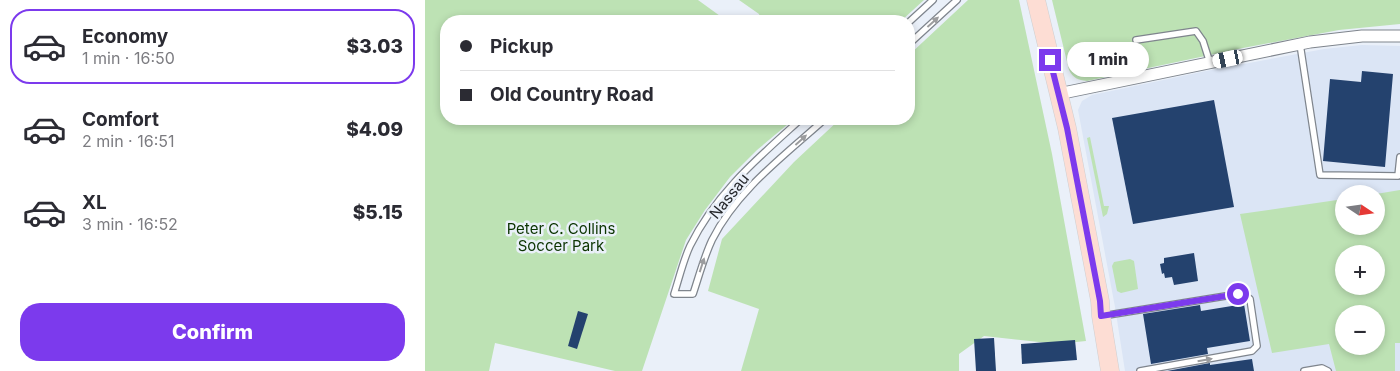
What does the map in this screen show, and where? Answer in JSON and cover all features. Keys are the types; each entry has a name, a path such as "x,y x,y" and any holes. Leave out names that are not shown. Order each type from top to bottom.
{"main road":[{"path":"1037,0 1067,128 1100,301 1110,371"}],"street":[{"path":"1058,94 1300,44 1362,36 1400,36"}],"lane":[{"path":"915,16 933,0"},
{"path":"915,38 957,0"},
{"path":"1136,40 1196,31 1203,41 1210,63"},
{"path":"1300,44 1321,174 1399,176 1400,157"},
{"name":"Nassau","path":"794,125 745,170 724,193 690,247 674,294 693,294 712,239 731,210 756,180 818,125"},
{"path":"1101,316 1234,294 1246,296 1250,299 1257,346 1252,351 1140,371"},
{"path":"1304,371 1322,368 1328,371"}],"shaded area":[{"path":"1362,45 1400,46 1400,371 1125,371 1115,307 1078,110 1082,101 1092,95 1324,49"}],"green space":[{"name":"Peter C. Collins Soccer Park","path":"425,0 698,0 719,15 440,15 440,125 787,125 757,150 730,177 705,210 686,240 642,371 615,371 495,343 489,371 425,371"},
{"path":"739,0 924,0 908,15 759,14"},
{"path":"968,0 1019,0 1052,154 1086,341 1057,344 984,336 959,354 959,371 741,371 759,309 708,291 722,239 794,162 834,125 915,125 915,49"},
{"path":"1052,0 1400,0 1400,24 1339,30 1087,81 1076,78 1069,70"},
{"path":"1090,137 1104,206 1109,206 1107,214 1103,217 1087,138"},
{"path":"1400,190 1400,343 1395,343 1395,371 1336,371 1329,344 1272,353 1240,214 1335,200 1335,235 1385,235 1385,192"},
{"path":"1130,259 1134,261 1138,289 1121,293 1117,291 1112,266 1114,262"}],"building":[{"path":"1362,71 1393,74 1385,167 1323,161 1330,79 1361,82"},
{"path":"1214,100 1234,207 1133,224 1112,118"},
{"path":"1194,253 1198,281 1174,285 1172,277 1165,278 1160,264 1164,263 1164,258"},
{"path":"1244,304 1250,341 1207,348 1208,354 1151,364 1143,314 1200,305 1201,311"},
{"path":"578,311 588,314 577,349 568,346"},
{"path":"994,338 996,371 976,371 974,339"},
{"path":"1075,340 1077,360 1022,364 1021,344"},
{"path":"1252,359 1254,371 1167,371 1210,363 1210,365"}],"route":[{"path":"1050,60 1067,128 1100,301 1101,316 1238,294"}]}
